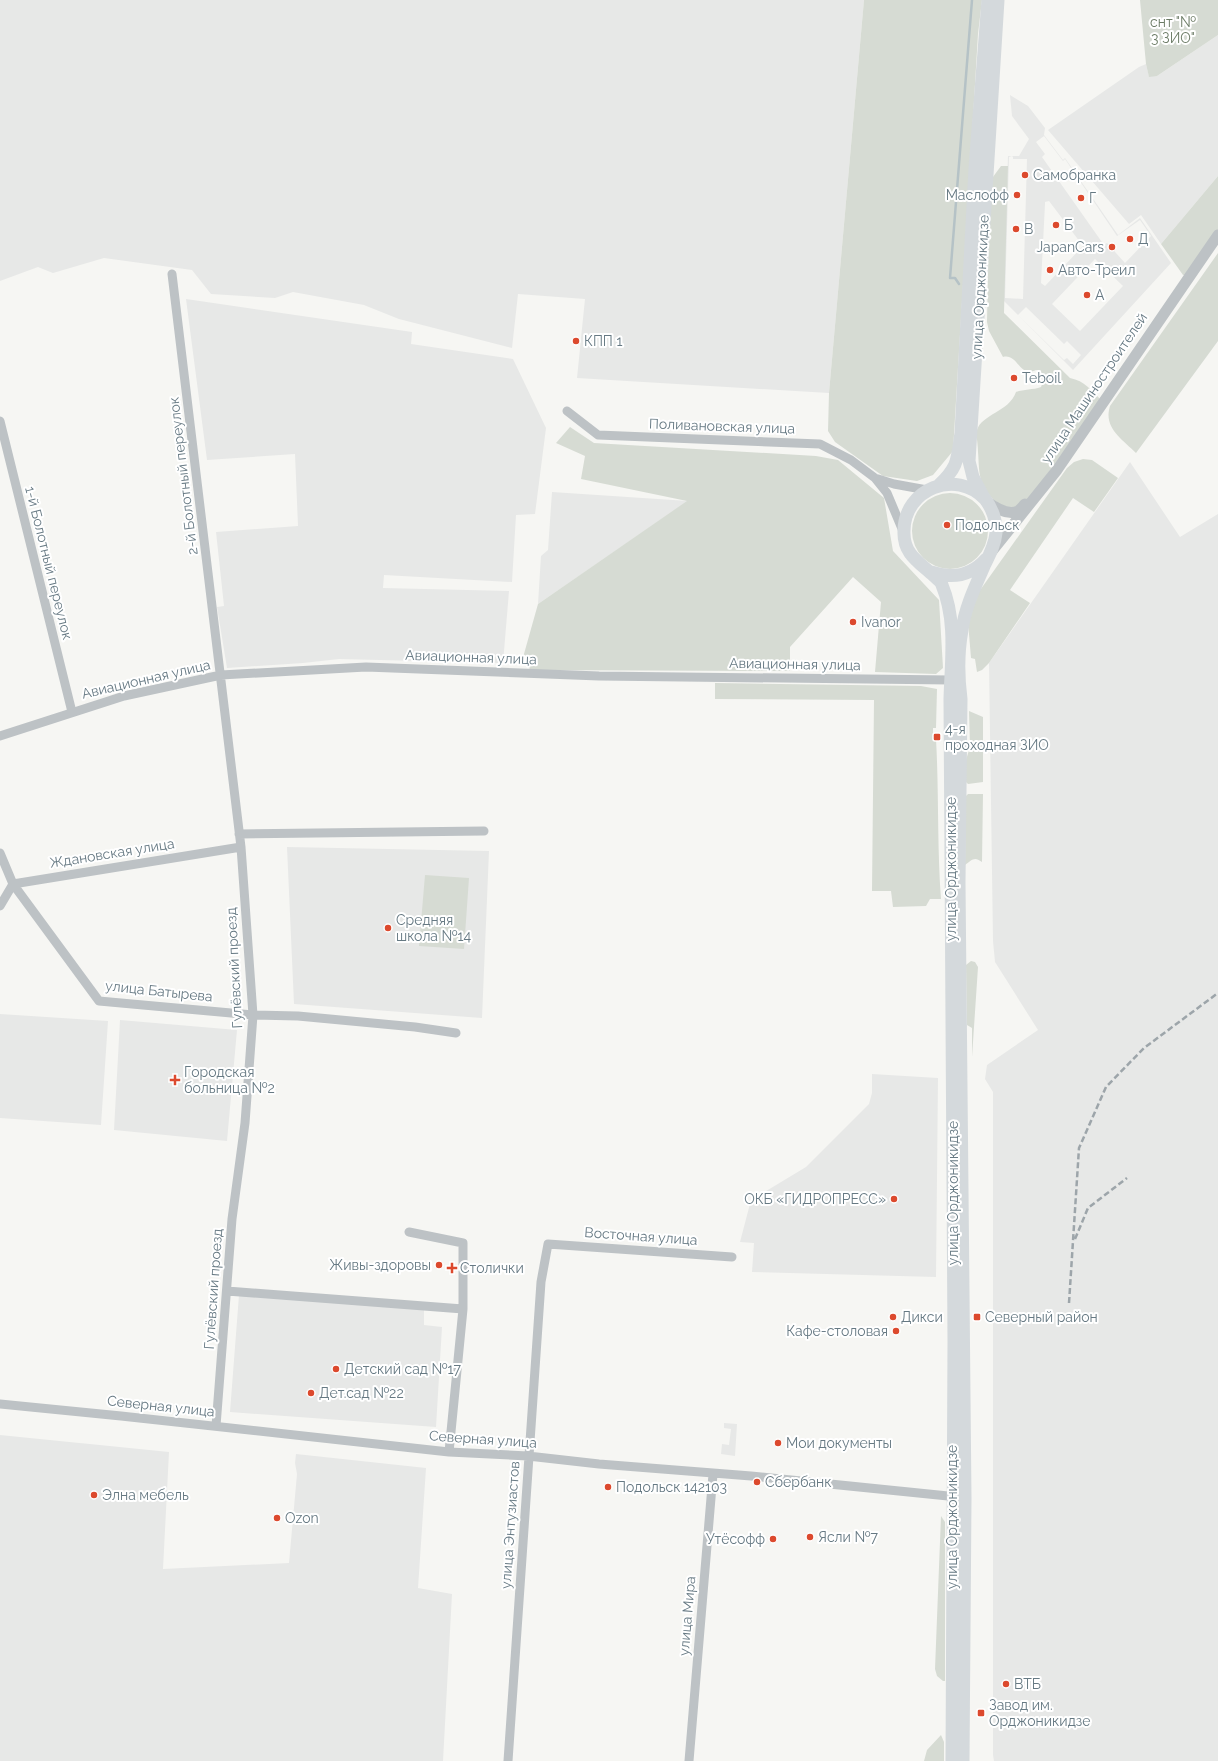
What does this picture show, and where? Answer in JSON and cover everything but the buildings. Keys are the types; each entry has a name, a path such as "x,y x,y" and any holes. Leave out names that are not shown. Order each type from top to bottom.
{"main road":[{"name":"улица Орджоникидзе","path":"933,487 951,473 957,459 961,433 975,176 988,0"},
{"name":"улица Орджоникидзе","path":"984,499 973,477 970,461 998,0"},
{"path":"951,484 964,486 975,491 984,499 991,509 996,526 994,544 957,627 942,583 930,572 919,565 911,555 906,544 904,531 905,519 909,507 917,497 933,487 951,484"},
{"path":"930,572 942,576 956,576 969,572 981,565 989,555"},
{"name":"улица Орджоникидзе","path":"957,627 950,680 954,1326 963,1761"},
{"name":"улица Орджоникидзе","path":"952,1761 958,1497 960,699 958,680 957,627"}],"street":[{"name":"улица Машиностроителей","path":"989,555 1057,470 1218,234"},
{"name":"2-й Болотный переулок","path":"172,274 221,676"},
{"name":"Поливановская улица","path":"566,412 598,435 820,444 851,460 875,478"},
{"name":"1-й Болотный переулок","path":"0,421 72,712"},
{"path":"984,499 993,506 1008,512 1017,511 1057,470"},
{"path":"875,478 894,484 933,487"},
{"path":"875,478 887,493 904,531"},
{"name":"Авиационная улица","path":"0,736 124,696 221,676 366,667 599,676 950,680"},
{"name":"Гулёвский проезд","path":"216,1426 232,1219 245,1123 253,1015 241,847 221,676"},
{"path":"239,834 484,831"},
{"name":"Ждановская улица","path":"13,884 241,847"},
{"name":"улица Батырева","path":"0,853 13,884 99,1001 253,1015 298,1016 415,1027 456,1033"},
{"path":"0,906 13,884"},
{"path":"409,1232 463,1243 463,1309 449,1452"},
{"name":"Восточная улица","path":"548,1244 732,1257"},
{"name":"улица Энтузиастов","path":"508,1761 541,1282 548,1244"},
{"path":"227,1291 463,1309"},
{"name":"Северная улица","path":"0,1404 449,1452 528,1456 599,1464 751,1476 958,1497"},
{"name":"улица Мира","path":"689,1761 713,1474"}],"shaded area":[{"path":"0,0 864,0 829,393 577,378 585,299 518,294 512,348 399,319 364,305 293,292 275,298 211,294 192,270 104,258 53,273 38,267 0,281"},
{"path":"1218,35 1218,176 1161,244 1141,215 1129,224 1048,130 1139,67 1146,64 1149,76 1157,76"},
{"path":"1010,95 1028,106 1045,128 1044,135 1063,160 1065,158 1118,235 1140,218 1171,263 1073,370 1018,315 1003,300 1008,156 1012,156 1019,156 1029,139 1012,116","holes":["1044,136 1063,161 1065,159 1117,236 1104,245 1042,157 1045,154 1036,142","1009,157 1013,157 1013,159 1027,159 1023,299 1005,298","1049,201 1083,246 1045,286 1041,283 1045,202","1140,220 1151,236 1125,263 1107,243","1095,259 1123,286 1080,331 1052,304","1026,307 1064,344 1067,341 1081,355 1073,364 1067,358 1064,360 1018,315"]},
{"path":"186,299 412,332 411,344 513,359 546,428 535,514 516,515 512,582 384,575 383,588 509,591 503,663 339,659 227,668 217,607 224,606 216,532 298,526 295,454 207,460"},
{"path":"1130,462 1180,537 1218,514 1218,1761 994,1761 993,1092 985,1079 987,1065 1038,1030 995,962 993,941 989,663"},
{"path":"552,492 688,501 538,604 541,556 548,550"},
{"name":"Средняя школа №14","path":"287,847 489,851 482,1018 294,1004"},
{"path":"0,1014 108,1021 101,1125 0,1118"},
{"name":"Городская больница №2","path":"120,1020 237,1030 227,1141 114,1130"},
{"path":"872,1074 938,1078 936,1277 752,1272 754,1243 740,1242 751,1200 806,1167 869,1104 872,1093"},
{"name":"Детский сад №17","path":"239,1295 424,1309 424,1325 442,1327 436,1427 230,1412"},
{"path":"724,1423 737,1424 735,1456 721,1454 722,1444 729,1445 731,1429 724,1428"},
{"path":"0,1435 169,1452 163,1569 289,1563 297,1474 295,1463 296,1454 426,1468 418,1588 452,1594 443,1761 0,1761"}],"green space":[{"path":"864,0 982,0 978,34 953,451 933,475 917,481 883,476 835,442 828,431 829,393"},
{"name":"снт \"№ 3 ЗИО\"","path":"1140,0 1218,0 1218,35 1157,76 1149,77 1146,64"},
{"path":"1001,166 1008,166 1004,313 1070,378 1080,381 1091,389 1101,400 1030,498 1020,506 1014,508 1009,508 998,503 989,495 983,485 979,473 977,435 977,430 984,420 1008,404 1013,399 1016,392 1041,387 1043,382 1039,371 1026,371 1012,358 1003,357 989,331 987,322 990,181"},
{"path":"1218,176 1218,234 1188,276 1183,275 1161,244"},
{"path":"1218,253 1218,341 1136,453 1111,427 1109,421 1110,406"},
{"path":"570,427 594,443 816,456 838,460 884,498 893,551 939,600 943,668 936,674 875,672 881,602 853,577 790,647 790,671 531,670 522,661 538,604 687,501 581,479 585,456 556,443"},
{"path":"1083,459 1092,460 1118,478 1094,512 1073,498 1010,590 1030,603 989,663 982,670 977,672 975,659 971,658 968,622 978,593 1067,468 1074,462"},
{"path":"950,493 965,496 977,504 985,516 988,531 985,546 977,558 965,566 950,569 935,566 923,558 915,546 912,531 915,516 923,504 935,496"},
{"path":"715,683 921,686 937,689 936,728 933,728 933,738 936,739 941,899 930,899 926,906 893,907 891,891 872,891 874,700 715,699"},
{"path":"969,711 983,717 983,782 968,784 966,782 965,763 970,747"},
{"path":"968,794 983,794 982,862 975,859 971,860 965,865 966,796"},
{"path":"425,875 469,878 464,949 419,946"},
{"path":"971,961 975,962 978,967 972,1057 972,1028 967,1025 966,965"},
{"path":"941,1516 945,1522 945,1681 937,1676 935,1669"},
{"path":"941,1735 944,1742 944,1761 924,1761 927,1750"}],"waterway":[{"path":"959,284 955,278 950,278 972,0"}],"railway":[{"path":"1069,1303 1079,1148 1106,1087 1144,1048 1218,993"},
{"path":"1075,1239 1088,1208 1127,1178"}],"place":[{"name":"Самобранка","path":"1025,175"},
{"name":"Маслофф","path":"1017,195"},
{"name":"Г","path":"1081,198"},
{"name":"Б","path":"1056,225"},
{"name":"В","path":"1016,229"},
{"name":"Д","path":"1130,239"},
{"name":"JapanCars","path":"1112,247"},
{"name":"Авто-Треил","path":"1050,270"},
{"name":"А","path":"1087,295"},
{"name":"КПП 1","path":"576,341"},
{"name":"Teboil","path":"1014,378"},
{"name":"Подольск","path":"947,525"},
{"name":"Ivanor","path":"853,622"},
{"name":"4-я проходная ЗИО","path":"937,737"},
{"name":"Средняя школа №14","path":"388,928"},
{"name":"Городская больница №2","path":"175,1080"},
{"name":"ОКБ «ГИДРОПРЕСС»","path":"894,1199"},
{"name":"Живы-здоровы","path":"439,1265"},
{"name":"Столички","path":"452,1268"},
{"name":"Дикси","path":"893,1317"},
{"name":"Северный район","path":"977,1317"},
{"name":"Кафе-столовая","path":"896,1331"},
{"name":"Детский сад №17","path":"336,1369"},
{"name":"Дет.сад №22","path":"311,1393"},
{"name":"Мои документы","path":"778,1443"},
{"name":"Сбербанк","path":"757,1482"},
{"name":"Подольск 142103","path":"608,1487"},
{"name":"Элна мебель","path":"94,1495"},
{"name":"Ozon","path":"277,1518"},
{"name":"Ясли №7","path":"810,1537"},
{"name":"Утёсофф","path":"773,1539"},
{"name":"ВТБ","path":"1006,1684"},
{"name":"Завод им. Орджоникидзе","path":"981,1713"}]}
